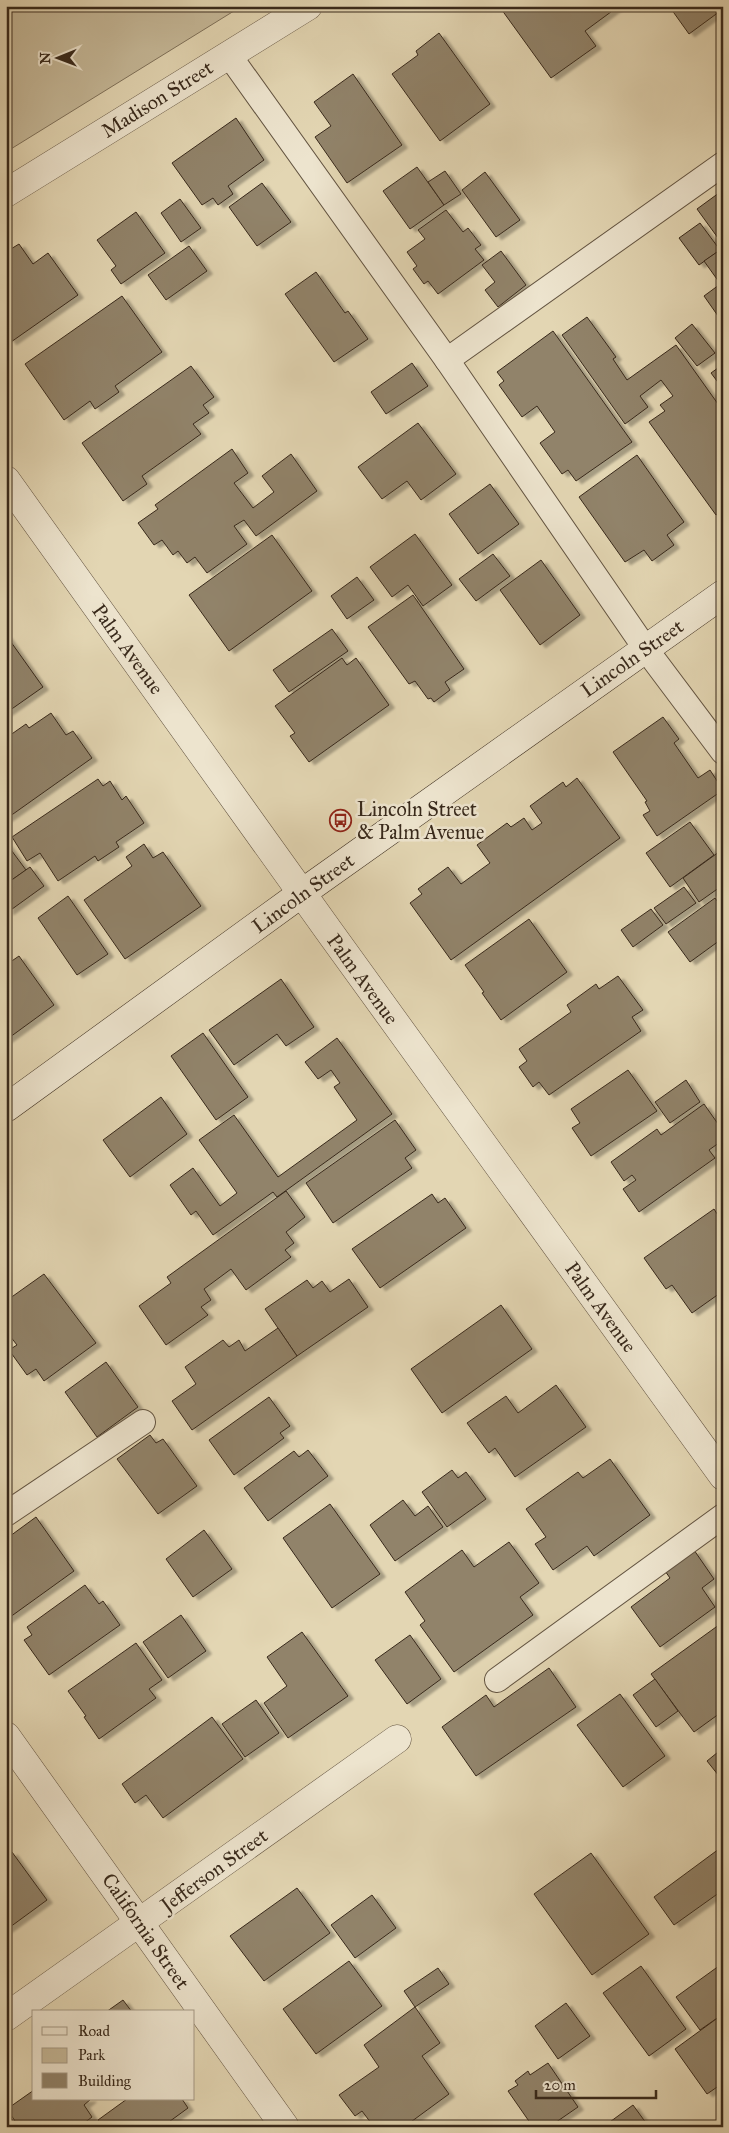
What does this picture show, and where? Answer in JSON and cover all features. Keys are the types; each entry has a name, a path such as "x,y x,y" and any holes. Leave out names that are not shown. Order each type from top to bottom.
{"street":[{"name":"Madison Street","path":"6,193 308,6"},
{"name":"Palm Avenue","path":"6,480 723,1476"},
{"name":"Lincoln Street","path":"6,1108 302,893 723,594"},
{"name":"California Street","path":"6,1736 141,1922 285,2127"},
{"name":"Jefferson Street","path":"6,2017 397,1740"}],"lane":[{"path":"229,55 447,360 646,648 723,752"},
{"path":"447,360 723,164"},
{"path":"6,1514 143,1422"},
{"path":"497,1680 723,1516"}],"green space":[{"path":"6,6 242,6 6,152"}],"building":[{"path":"499,6 619,6 585,31 596,46 551,78"},
{"path":"669,6 723,6 723,9 689,34"},
{"path":"439,33 490,104 440,141 392,74 418,55 416,51"},
{"path":"353,74 402,145 347,183 315,137 331,126 314,102"},
{"path":"236,118 264,160 228,186 233,194 218,205 213,198 202,205 172,163"},
{"path":"417,167 444,205 410,229 383,191"},
{"path":"445,171 461,194 444,205 428,182"},
{"path":"485,172 520,220 496,237 462,190"},
{"path":"262,183 291,222 257,246 229,207"},
{"path":"723,190 723,235 718,238 697,209"},
{"path":"180,199 201,228 181,242 161,213"},
{"path":"446,210 463,232 468,228 481,245 475,249 484,260 438,294 428,281 424,284 413,269 417,266 407,252 425,239 418,230"},
{"path":"136,212 165,253 121,284 111,270 116,266 97,240"},
{"path":"700,223 720,250 699,265 679,238"},
{"path":"19,244 33,264 48,253 78,295 11,342 6,335 6,252"},
{"path":"189,246 207,271 166,300 148,275"},
{"path":"720,250 723,254 723,279 719,282 704,261"},
{"path":"501,251 526,285 498,307 485,290 495,282 482,265"},
{"path":"316,272 345,313 348,311 368,339 334,362 285,294"},
{"path":"723,282 723,323 704,296"},
{"path":"122,296 162,352 115,386 119,392 95,409 90,401 64,420 25,364"},
{"path":"587,317 616,357 613,359 627,380 676,345 723,411 723,510 716,515 649,422 665,411 660,405 673,396 661,380 640,396 648,407 625,424 562,335"},
{"path":"692,324 715,353 697,366 675,338"},
{"path":"553,331 632,442 576,481 568,470 562,474 540,443 555,432 537,406 522,417 499,385 504,381 497,372"},
{"path":"723,355 723,389 711,373 722,365 717,359"},
{"path":"412,363 428,386 386,414 371,392"},
{"path":"191,366 214,397 203,405 209,413 193,424 201,434 142,476 147,484 123,501 82,443"},
{"path":"418,423 456,474 421,500 407,481 382,499 358,467"},
{"path":"232,449 248,473 234,483 253,508 274,492 262,476 291,454 317,491 256,536 244,520 234,526 247,544 207,573 195,557 187,563 178,551 173,555 162,540 154,545 138,523 158,509 155,505"},
{"path":"637,455 684,522 667,535 674,545 652,561 644,550 625,562 579,497"},
{"path":"490,484 519,524 478,554 449,514"},
{"path":"415,534 452,585 423,606 408,585 392,597 370,567"},
{"path":"272,535 312,591 229,651 189,595"},
{"path":"493,554 510,576 476,601 459,579"},
{"path":"541,560 580,615 540,645 500,590"},
{"path":"357,577 374,600 347,619 331,596"},
{"path":"413,595 464,669 445,682 450,690 434,702 431,698 428,699 415,681 409,684 368,627"},
{"path":"332,629 348,651 289,692 273,670"},
{"path":"6,635 43,687 6,713"},
{"path":"342,658 347,665 356,658 389,705 309,762 290,736 295,733 275,706"},
{"path":"51,713 66,735 73,731 92,758 6,819 6,738 26,724 29,728"},
{"path":"663,717 679,739 674,743 698,778 710,770 723,790 657,836 643,815 650,811 645,802 647,801 613,752"},
{"path":"577,778 620,838 451,960 410,903 422,894 418,889 448,867 461,884 490,863 477,845 507,823 511,827 524,818 532,830 542,823 530,806 563,782 566,787"},
{"path":"98,779 103,786 110,781 122,800 126,796 144,823 116,842 119,847 98,861 95,856 58,881 40,853 27,861 12,837"},
{"path":"690,822 714,855 670,887 646,853"},
{"path":"6,843 26,870 6,884"},
{"path":"144,844 153,858 163,852 201,906 125,959 84,900 132,866 126,857"},
{"path":"723,849 723,885 699,902 683,878"},
{"path":"30,867 44,886 8,912 6,884"},
{"path":"684,887 696,903 666,924 654,908"},
{"path":"68,896 108,954 77,975 38,918"},
{"path":"715,898 723,909 723,938 690,962 668,932"},
{"path":"651,909 663,925 633,947 621,930"},
{"path":"529,919 567,972 501,1020 465,965"},
{"path":"19,956 54,1005 6,1040 6,965"},
{"path":"618,976 643,1010 632,1017 641,1031 549,1095 539,1082 533,1087 519,1067 527,1061 519,1049 571,1012 567,1005 596,984 599,989"},
{"path":"281,979 314,1027 286,1046 277,1034 234,1065 209,1030"},
{"path":"203,1033 248,1097 216,1120 171,1056"},
{"path":"337,1038 392,1114 277,1197 273,1192 213,1235 196,1211 191,1215 170,1185 193,1168 220,1206 237,1193 199,1140 234,1115 278,1177 357,1120 334,1087 340,1083 331,1070 318,1079 305,1062"},
{"path":"628,1070 657,1111 591,1156 572,1128 580,1123 571,1109"},
{"path":"686,1080 700,1102 670,1123 655,1102"},
{"path":"161,1097 187,1134 130,1177 103,1140"},
{"path":"704,1104 723,1131 723,1140 709,1150 715,1158 639,1212 623,1189 636,1180 632,1175 624,1181 611,1162 657,1129 661,1135"},
{"path":"395,1120 416,1150 405,1158 412,1168 333,1223 306,1183"},
{"path":"286,1191 305,1217 286,1232 294,1243 285,1250 291,1257 246,1290 231,1269 204,1289 211,1300 201,1307 208,1315 166,1345 139,1306 171,1283 167,1277"},
{"path":"432,1194 438,1203 445,1198 466,1228 380,1288 352,1249"},
{"path":"714,1209 723,1223 723,1291 692,1313 672,1285 666,1289 644,1258"},
{"path":"44,1274 96,1343 44,1381 36,1369 27,1375 9,1350 17,1345 6,1331 6,1301"},
{"path":"349,1279 368,1307 297,1356 265,1309 307,1280 313,1288 322,1281 330,1292"},
{"path":"501,1305 532,1349 442,1413 411,1369"},
{"path":"278,1328 297,1356 192,1430 172,1401 196,1384 185,1367 223,1340 229,1347 239,1340 245,1351"},
{"path":"106,1362 138,1407 97,1437 65,1392"},
{"path":"556,1385 586,1427 515,1477 495,1448 489,1453 467,1423 506,1396 518,1413"},
{"path":"269,1397 290,1426 280,1433 284,1438 234,1475 209,1440"},
{"path":"150,1435 156,1443 163,1439 197,1486 158,1514 117,1459"},
{"path":"308,1450 328,1476 268,1521 244,1488 294,1451 299,1457"},
{"path":"610,1459 650,1515 594,1556 587,1546 553,1570 535,1544 546,1537 526,1509 578,1472 583,1478"},
{"path":"452,1470 458,1478 466,1472 486,1499 447,1527 422,1492"},
{"path":"403,1500 415,1516 428,1506 443,1527 395,1561 370,1525"},
{"path":"330,1504 380,1574 332,1608 283,1538"},
{"path":"36,1517 74,1571 6,1620 6,1539"},
{"path":"204,1530 232,1569 193,1597 166,1559"},
{"path":"509,1542 539,1583 520,1597 533,1615 454,1672 420,1625 425,1621 405,1592 462,1550 474,1567"},
{"path":"694,1550 714,1579 702,1588 715,1607 660,1647 631,1607 670,1578 665,1571"},
{"path":"85,1585 99,1604 103,1601 120,1625 49,1675 24,1640 32,1635 27,1627"},
{"path":"181,1615 206,1651 168,1678 143,1642"},
{"path":"723,1622 723,1711 694,1732 651,1674"},
{"path":"302,1632 348,1696 288,1738 264,1703 287,1686 267,1657"},
{"path":"410,1635 441,1679 407,1704 375,1660"},
{"path":"136,1643 162,1680 149,1689 156,1698 99,1739 84,1717 86,1716 68,1691"},
{"path":"549,1668 576,1707 476,1776 442,1727 486,1695 494,1707"},
{"path":"655,1679 678,1711 656,1727 633,1695"},
{"path":"620,1694 665,1756 623,1787 577,1725"},
{"path":"256,1700 279,1733 245,1757 222,1724"},
{"path":"212,1717 243,1759 163,1818 146,1795 135,1803 122,1784"},
{"path":"723,1748 723,1781 707,1761"},
{"path":"723,1846 723,1890 674,1925 654,1897"},
{"path":"12,1852 47,1900 6,1930 6,1856"},
{"path":"591,1853 649,1934 592,1975 534,1894"},
{"path":"297,1888 330,1933 264,1981 230,1936"},
{"path":"372,1895 396,1928 355,1958 331,1925"},
{"path":"349,1961 382,2006 316,2054 283,2009"},
{"path":"723,1963 723,2014 700,2030 676,1997"},
{"path":"641,1966 686,2029 649,2056 603,1993"},
{"path":"438,1968 449,1984 415,2007 404,1991"},
{"path":"123,2000 130,2010 109,2010"},
{"path":"566,2003 590,2036 558,2059 535,2026"},
{"path":"415,2007 440,2043 422,2056 449,2094 404,2127 374,2127 362,2111 355,2116 339,2095 379,2067 364,2045"},
{"path":"723,2014 723,2083 707,2094 675,2049"},
{"path":"548,2063 578,2107 549,2127 533,2127 508,2091 518,2085 515,2081 528,2071 530,2075"},
{"path":"32,2091 32,2100 90,2100 84,2105 92,2117 79,2127 19,2127 7,2109"},
{"path":"126,2100 183,2100 188,2108 162,2127 103,2127 98,2120"},
{"path":"633,2105 649,2127 603,2127"}],"place":[{"name":"Lincoln Street & Palm Avenue","path":"341,821"}]}
